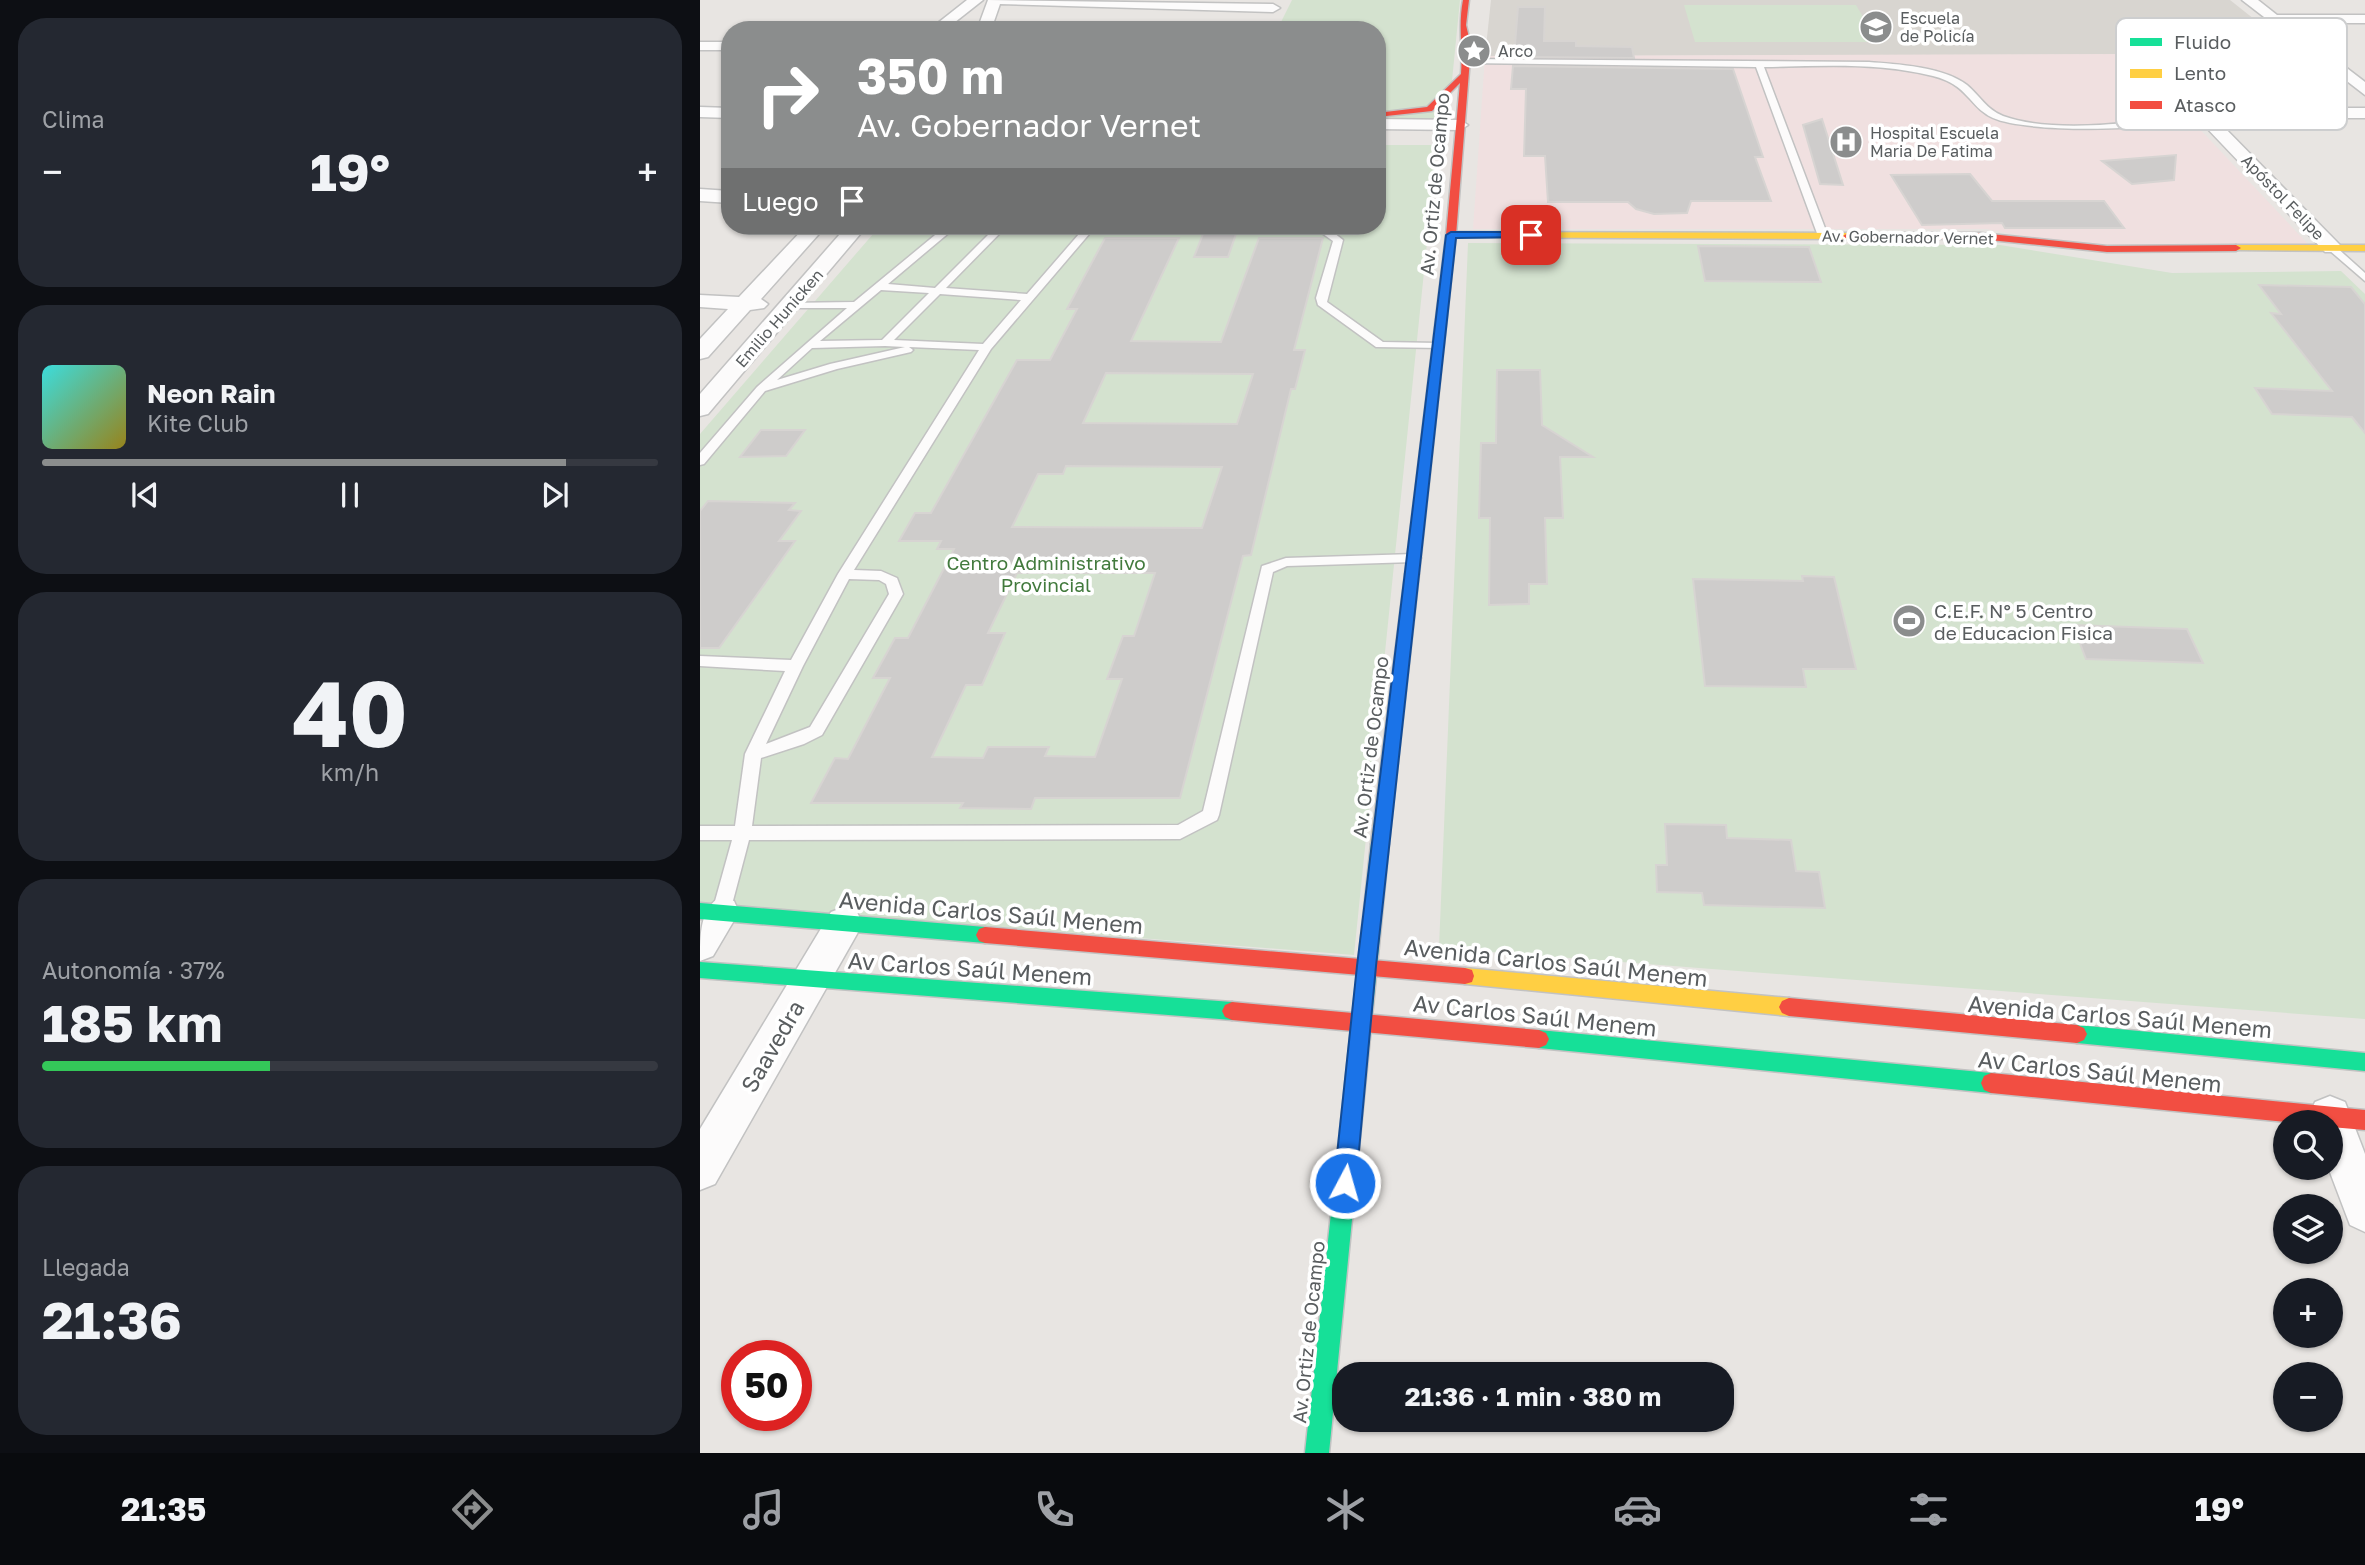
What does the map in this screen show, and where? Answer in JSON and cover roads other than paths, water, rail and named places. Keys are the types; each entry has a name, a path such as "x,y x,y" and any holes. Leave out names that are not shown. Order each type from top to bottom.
{"street":[{"path":"948,21 976,0"},
{"path":"988,21 998,0 1273,9"},
{"name":"Av. Ortiz de Ocampo","path":"1317,1453 1366,966 1451,235 1466,61 1462,26 1466,0"},
{"name":"Av. Ortiz de Ocampo","path":"1466,61 1478,24 1482,0"},
{"path":"2249,0 2273,18"},
{"path":"2347,19 2365,19"},
{"path":"700,46 721,47"},
{"path":"1386,115 1406,114 1433,107 1442,101 1466,61"},
{"path":"2347,76 2365,90"},
{"path":"700,112 721,113"},
{"path":"2347,114 2365,114"},
{"path":"1386,125 1459,131"},
{"name":"Apóstol Felipe","path":"2220,130 2332,248"},
{"path":"1386,136 1459,131"},
{"name":"Emilio Hunicken","path":"700,352 808,235"},
{"name":"Emilio Hunicken","path":"700,409 849,235"},
{"name":"Av. Gobernador Vernet","path":"1451,235 1980,236 2107,249 2365,248"},
{"path":"700,301 790,305"},
{"path":"700,946 711,911"},
{"name":"Avenida Carlos Saúl Menem","path":"711,911 1366,966 2365,1062"},
{"name":"Saavedra","path":"700,1169 844,923"},
{"name":"Av Carlos Saúl Menem","path":"700,970 1362,1021 2348,1118"},
{"path":"2348,1118 2365,1210"}],"lane":[{"path":"1466,61 1880,66 1932,73 1959,83 1979,105 1995,116 2031,125 2116,122"},
{"path":"1759,65 1823,236"},
{"path":"700,461 761,389 809,345 942,235"},
{"path":"885,343 993,235"},
{"path":"711,911 742,835 753,754 795,666 845,574 985,347 1083,235"},
{"path":"1331,235 1338,240 1321,298 1322,303 1380,345 1438,346"},
{"path":"2332,248 2365,278"},
{"path":"881,287 1028,297"},
{"path":"790,305 856,305"},
{"path":"809,345 885,343 985,347"},
{"path":"761,389 834,366 932,345"},
{"path":"700,833 1180,832 1196,826 1211,815 1267,569 1286,562 1413,558"},
{"path":"753,754 798,740 816,731 896,593 892,581 881,576 845,574"},
{"path":"700,661 795,666"}],"place":[{"name":"Escuela de Policía","path":"1876,27"},
{"name":"Arco","path":"1474,51"},
{"name":"Hospital Escuela Maria De Fatima","path":"1846,142"},
{"name":"C.E.F. N° 5 Centro de Educacion Fisica","path":"1909,621"}],"park label":[{"name":"Centro Administrativo Provincial","path":"1046,573"}]}
